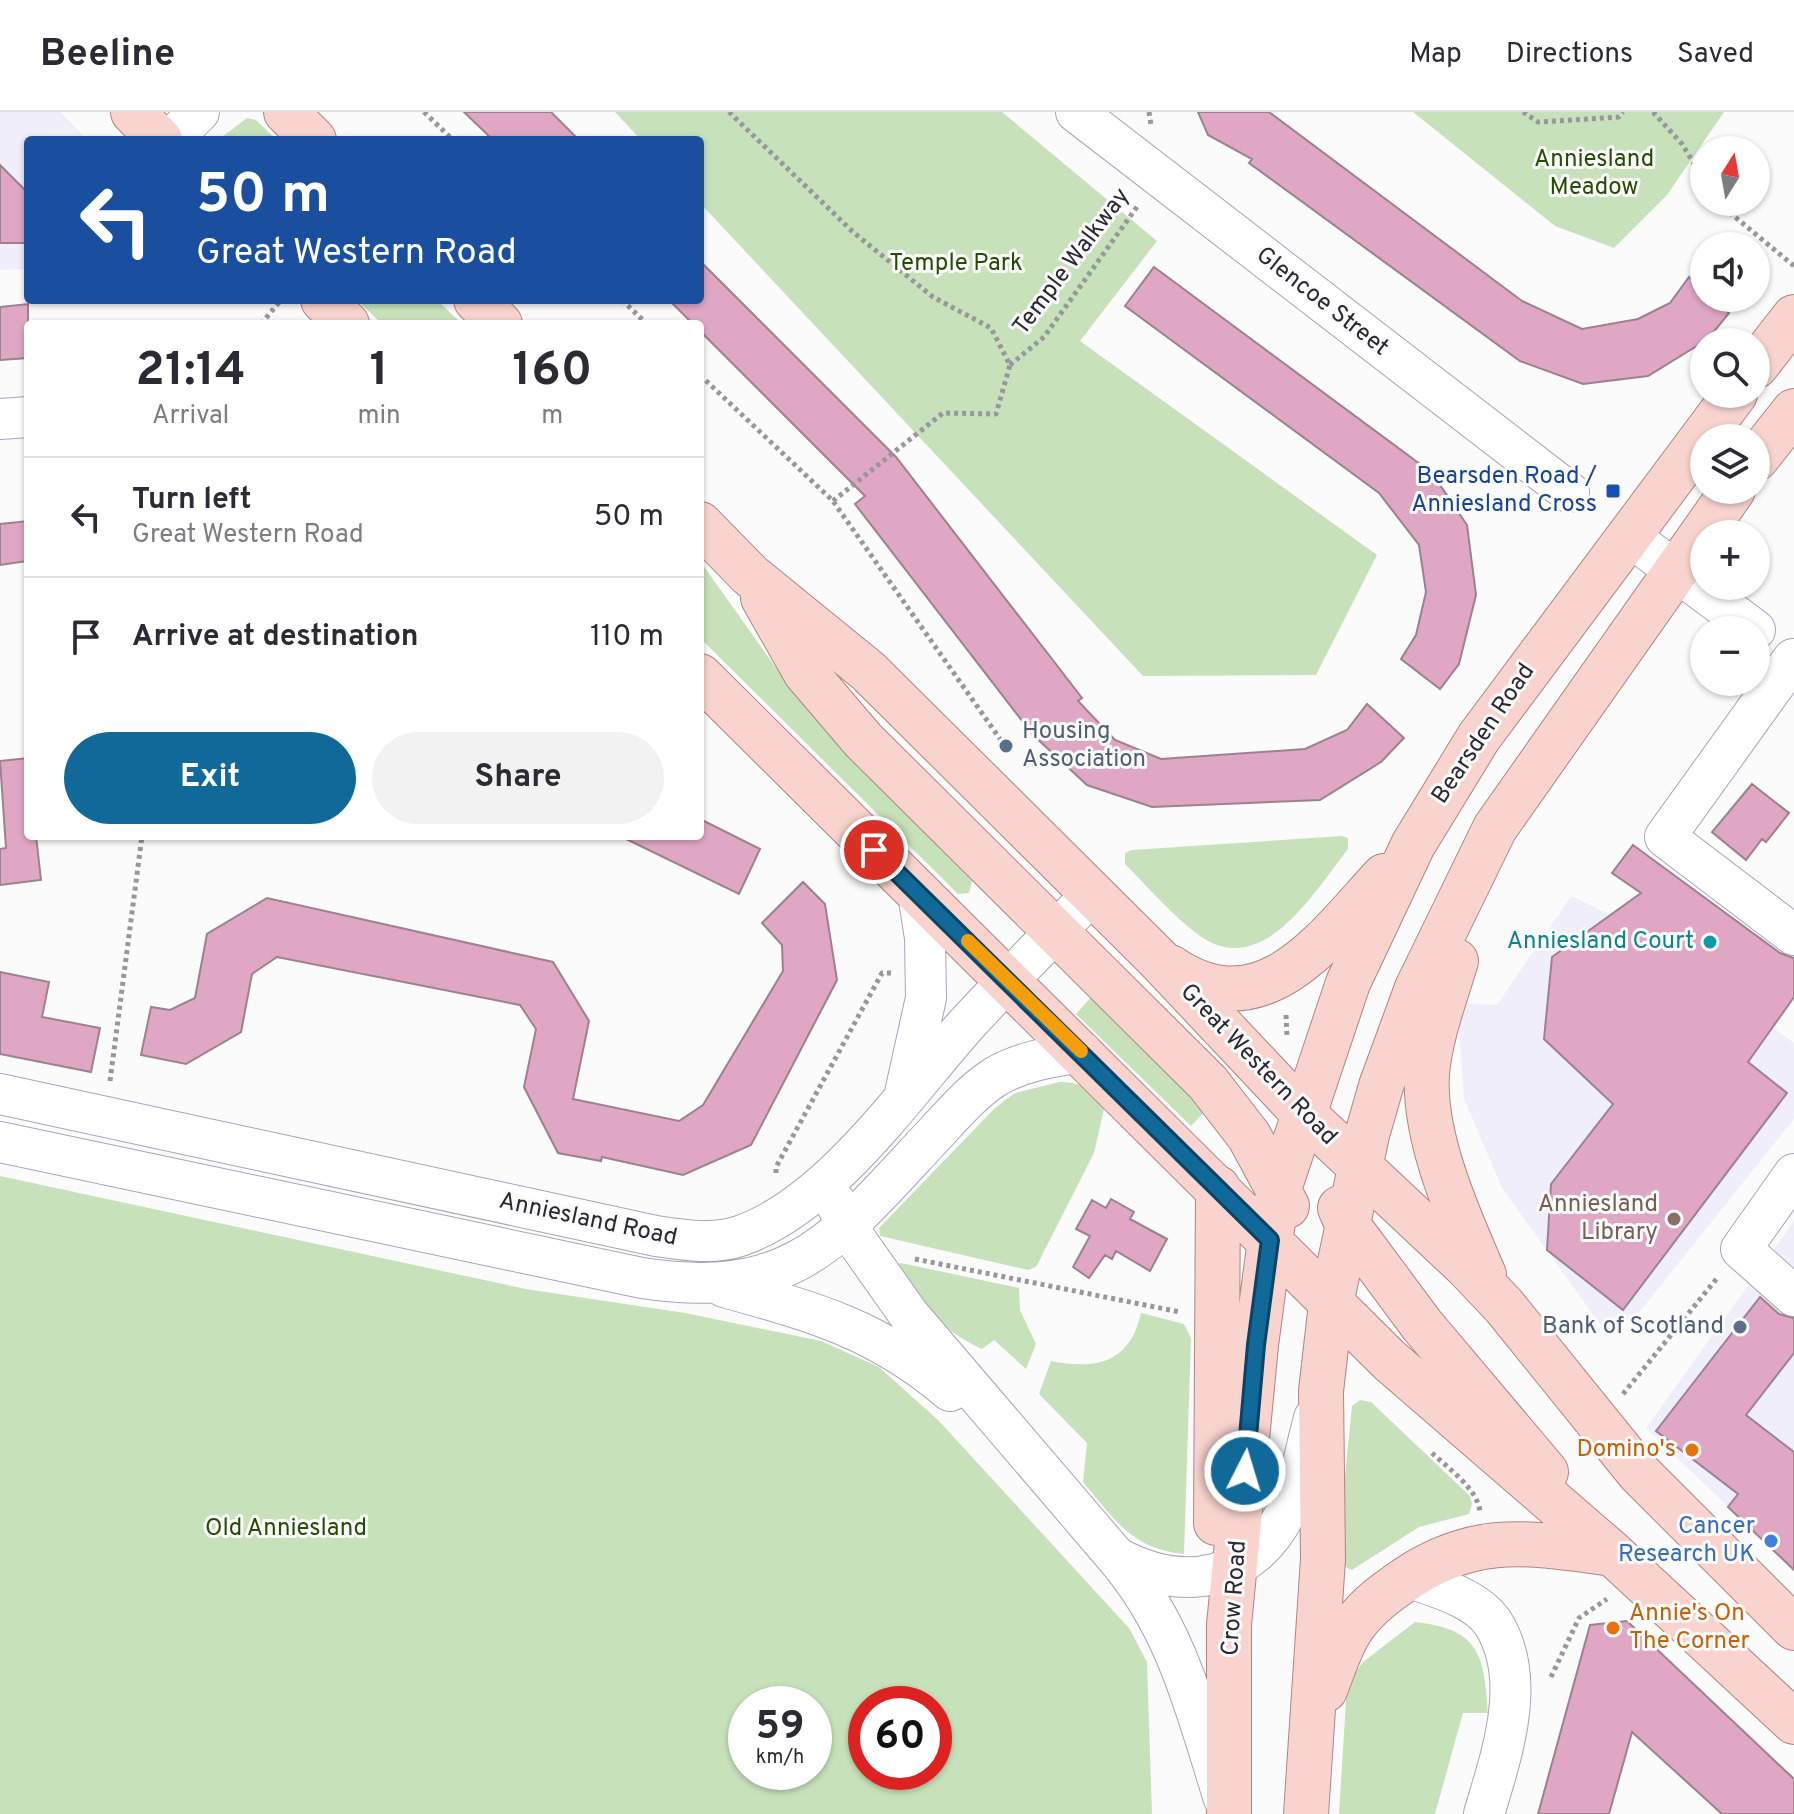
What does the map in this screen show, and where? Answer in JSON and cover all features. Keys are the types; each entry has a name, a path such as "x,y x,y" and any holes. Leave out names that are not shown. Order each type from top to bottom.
{"main road":[{"path":"133,112 156,136"},
{"path":"286,112 310,136"},
{"path":"327,304 343,320"},
{"path":"480,304 496,320"},
{"path":"1770,348 1794,317"},
{"name":"Bearsden Road","path":"1279,1189 1348,983 1413,845 1479,737 1725,408"},
{"path":"1770,441 1794,411"},
{"path":"1306,1814 1323,1559 1321,1391 1331,1304 1359,1169 1381,1086 1417,988 1495,828 1723,504"},
{"name":"Great Western Road","path":"704,528 750,575 868,671 1158,959 1359,1169 1419,1221 1504,1306 1639,1473 1794,1628"},
{"path":"750,575 805,672 863,740 1208,1083 1249,1136 1279,1189 1331,1304"},
{"path":"704,680 1082,1052 1331,1304 1466,1429 1606,1573 1794,1722"},
{"path":"1495,828 1435,1032 1427,1076 1428,1100 1442,1165 1485,1277 1504,1306"},
{"path":"1158,959 1180,975 1204,985 1236,989 1275,980 1307,958 1413,845"},
{"path":"1304,1114 1317,1156 1347,1224 1606,1573"},
{"path":"1218,1188 1215,1506 1229,1570"},
{"name":"Crow Road","path":"1229,1814 1229,1570 1256,1345 1279,1189"},
{"path":"1311,1725 1351,1630 1370,1605 1407,1577 1443,1556 1503,1543 1543,1544 1606,1573"}],"street":[{"path":"174,136 199,112"},
{"name":"Glencoe Street","path":"1076,112 1569,492"},
{"path":"0,419 24,417"},
{"path":"1629,536 1736,616"},
{"path":"1770,641 1794,659 1665,837 1794,935"},
{"path":"904,1096 926,998 925,938 918,893"},
{"name":"Anniesland Road","path":"0,1094 693,1241 725,1240 778,1218 827,1182 1092,894"},
{"name":"Anniesland Road","path":"0,1142 642,1278 716,1285 756,1278 803,1259 847,1227 979,1089 1008,1070 1036,1059 1082,1052"},
{"path":"1794,1174 1741,1249 1794,1296"},
{"path":"827,1182 847,1227 909,1315 1116,1557 1147,1598 1180,1658 1229,1814"},
{"name":"Anniesland Road","path":"716,1285 829,1317 881,1342 916,1363 1029,1458"},
{"path":"1116,1557 1154,1573 1185,1577 1229,1570 1254,1555 1270,1537 1290,1504 1321,1391"},
{"path":"1407,1577 1455,1595 1478,1608 1492,1623 1509,1664 1507,1732 1484,1814"}],"path":[{"path":"424,112 449,136"},
{"name":"Temple Walkway","path":"729,112 853,232 933,297 991,328 1010,365 1044,337 1159,177"},
{"path":"1523,112 1538,122 1619,117 1623,112"},
{"path":"1653,112 1690,157"},
{"path":"1734,216 1794,266"},
{"path":"264,320 278,304"},
{"path":"626,304 643,320"},
{"path":"833,501 943,413 996,414 1010,365"},
{"path":"704,379 833,501 1016,762"},
{"path":"104,1115 141,840"},
{"path":"1618,1400 1741,1249"},
{"path":"870,1261 888,1253 1188,1313"},
{"path":"1430,1450 1479,1503 1479,1547"},
{"path":"1606,1573 1608,1598"}],"shaded area":[{"path":"0,112 60,112 84,136 24,136 24,269 0,270"},
{"path":"1571,896 1626,922 1794,1043 1794,1119 1634,1319 1626,1316 1605,1331 1502,1188 1464,1099 1457,1003 1497,1005"},
{"path":"1794,1221 1794,1570 1646,1428"}],"green space":[{"name":"Temple Park","path":"615,112 1002,112 1157,241 1080,341 1377,555 1316,675 1143,676 704,207 704,136 637,136"},
{"name":"Anniesland Meadow","path":"1413,112 1724,112 1708,136 1690,136 1690,162 1667,195 1614,248 1555,226"},
{"path":"247,118 256,120 273,136 223,136"},
{"path":"361,304 441,304 458,320 378,320"},
{"path":"704,567 796,696 842,749 972,881 969,893 958,894 704,642"},
{"path":"1348,838 1348,849 1302,908 1264,940 1242,947 1220,946 1196,933 1125,864 1125,853 1132,850"},
{"path":"1092,996 1205,1111 1191,1126 1076,1014"},
{"path":"1059,1082 1086,1088 1104,1109 1094,1153 1036,1267 1028,1270 880,1236 879,1228 995,1108 1015,1093"},
{"name":"Old Anniesland","path":"0,1176 526,1289 685,1313 821,1341 879,1367 938,1420 1129,1628 1147,1662 1152,1814 0,1814"},
{"path":"901,1263 1019,1288 1020,1310 1036,1344 1026,1369 994,1340 982,1349 942,1324 894,1266"},
{"path":"1141,1313 1184,1324 1191,1338 1184,1554 1151,1546 1137,1539 1115,1520 1083,1482 1087,1443 1039,1394 1051,1361 1082,1364 1109,1359 1129,1343"},
{"path":"1360,1400 1371,1402 1470,1496 1472,1504 1469,1514 1419,1527 1352,1570 1344,1566 1337,1556 1352,1406"},
{"path":"1415,1622 1453,1631 1474,1648 1484,1675 1488,1713 1463,1713 1435,1814 1339,1814 1347,1684 1363,1662"}],"building":[{"path":"464,112 551,112 575,136 489,136"},
{"path":"1198,112 1269,112 1522,301 1582,329 1638,319 1670,303 1689,277 1690,312 1729,313 1717,328 1690,328 1690,350 1648,376 1583,384 1520,361 1249,163 1252,159 1208,135"},
{"path":"0,165 24,189 24,243 0,243"},
{"path":"704,265 896,457 1082,698 1078,701 1115,740 1161,759 1305,749 1347,730 1367,704 1404,738 1381,762 1320,800 1152,807 1087,785 1033,735 855,504 865,496 704,335 704,320 689,320 673,304 704,304"},
{"path":"1154,267 1432,473 1467,525 1476,595 1459,664 1440,689 1401,659 1416,635 1426,592 1419,545 1379,493 1125,306"},
{"path":"28,304 28,320 24,320 24,358 0,360 0,307"},
{"path":"24,521 24,562 0,565 0,524"},
{"path":"24,758 24,840 36,840 41,880 0,885 0,849 6,848 0,761"},
{"path":"1752,784 1789,813 1766,842 1762,839 1746,860 1712,832"},
{"path":"704,821 760,849 739,894 628,840 704,840"},
{"path":"1633,845 1780,953 1794,958 1794,997 1748,1062 1787,1093 1623,1310 1547,1250 1551,1184 1613,1104 1544,1039 1552,957 1641,893 1612,873"},
{"path":"803,882 825,904 837,980 751,1145 683,1175 602,1157 601,1161 558,1153 524,1087 536,1029 520,1005 277,957 252,974 241,1032 186,1064 141,1055 151,1007 170,1010 195,998 207,934 267,898 553,962 589,1021 573,1099 679,1121 703,1105 783,971 782,945 762,923"},
{"path":"0,972 49,982 42,1017 100,1028 91,1072 0,1054"},
{"path":"1111,1199 1134,1212 1130,1219 1167,1239 1150,1271 1116,1251 1112,1259 1105,1255 1089,1278 1073,1267 1090,1236 1076,1229 1092,1200 1106,1208"},
{"path":"1760,1297 1779,1314 1794,1318 1794,1353 1746,1415 1794,1452 1794,1570 1728,1507 1738,1494 1656,1431"},
{"path":"1627,1621 1794,1779 1794,1814 1722,1814 1632,1732 1609,1814 1538,1814 1590,1625"}],"slow traffic":[{"path":"968,941 1081,1051"}],"place":[{"name":"Bearsden Road / Anniesland Cross","path":"1613,491"},
{"name":"Housing Association","path":"1006,746"},
{"name":"Anniesland Court","path":"1710,942"},
{"name":"Anniesland Library","path":"1674,1219"},
{"name":"Bank of Scotland","path":"1740,1327"},
{"name":"Domino's","path":"1692,1450"},
{"name":"Cancer Research UK","path":"1771,1541"},
{"name":"Annie's On The Corner","path":"1613,1628"}],"route":[{"path":"874,850 1270,1240 1256,1345 1245,1471"}]}
